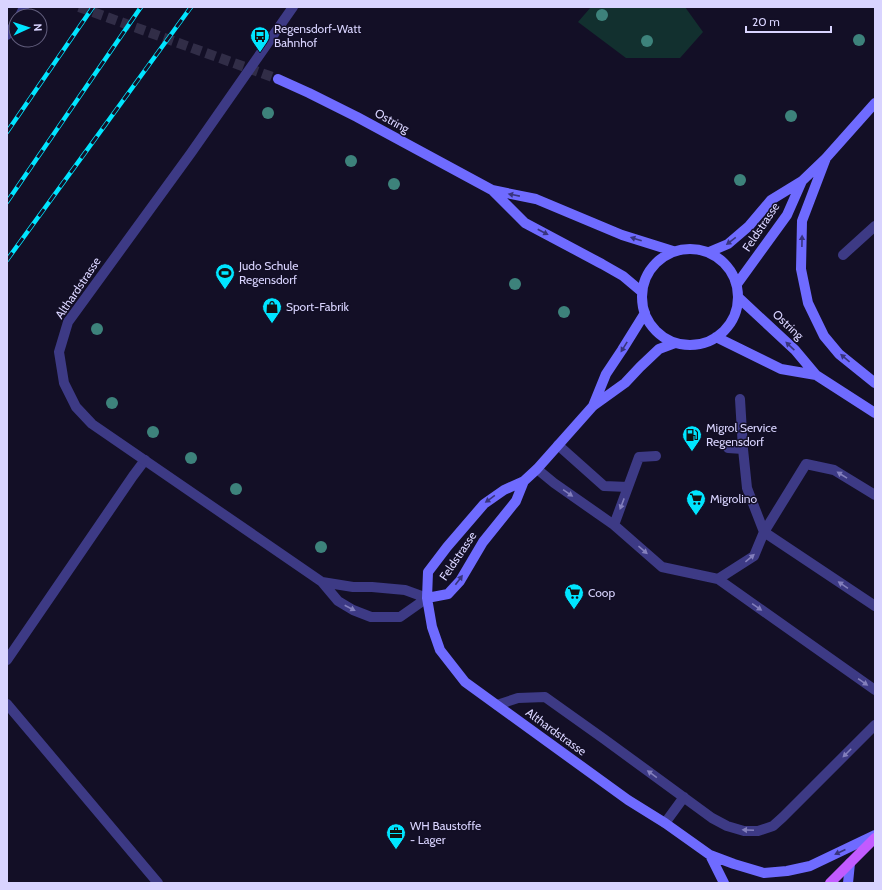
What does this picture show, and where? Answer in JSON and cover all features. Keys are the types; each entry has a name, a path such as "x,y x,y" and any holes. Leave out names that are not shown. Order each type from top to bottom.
{"main road":[{"name":"Ostring","path":"278,79 357,117 492,190 525,223 618,273 642,292"},
{"name":"Feldstrasse","path":"709,252 728,244 749,226 771,200 802,181 826,158 875,103"},
{"path":"826,158 802,221 801,269 808,303 824,336 839,354 875,383"},
{"name":"Feldstrasse","path":"737,284 787,215 802,181"},
{"name":"Ostring","path":"492,190 536,199 622,235 673,251"},
{"path":"685,248 697,248 709,252 726,265 731,271 737,284 738,298 736,313 728,327 716,337 704,343 690,345 675,343 662,336 652,326 645,313 642,303 642,292 645,279 652,267 661,258 673,251 685,248"},
{"name":"Ostring","path":"738,298 795,350 816,375 875,413"},
{"name":"Feldstrasse","path":"593,406 606,374 645,313"},
{"name":"Ostring","path":"716,337 781,369 816,375"},
{"name":"Feldstrasse","path":"524,481 516,501 483,542 460,581 448,594 427,598 428,572 447,547 484,504 504,490 524,481 537,469 593,406 625,383 659,349 675,343"},
{"name":"Althardstrasse","path":"427,598 432,628 440,650 465,682 628,800 665,823 710,855 764,873 787,871 810,866 875,837"},
{"path":"830,883 875,837"},
{"name":"Althardstrasse","path":"710,855 724,883"},
{"path":"848,883 850,863"}],"street":[{"name":"Althardstrasse","path":"293,7 191,153 68,322 59,352 64,383 76,407 92,424 322,582 338,601 353,610 371,616 400,617 427,598"},
{"path":"843,255 875,226"},
{"path":"740,398 747,488 764,532 875,606"},
{"path":"558,445 604,486 628,487"},
{"path":"728,448 743,449"},
{"path":"614,525 639,457 656,456"},
{"path":"7,660 144,460"},
{"path":"718,579 754,556 764,532 806,464 834,470 875,495"},
{"path":"537,469 554,483 614,525 662,567 718,579 875,690"},
{"name":"Althardstrasse","path":"322,582 353,587 405,590 427,598"},
{"path":"497,705 518,698 545,697 712,818 727,826 744,831 758,830 773,826 875,725"},
{"path":"7,704 158,883"},
{"path":"665,823 684,797"}],"green space":[{"path":"591,7 685,7 703,32 680,58 626,58 578,22"}],"tunnel":[{"path":"79,7 278,79"}],"railway":[{"path":"7,132 93,7"},
{"path":"7,202 141,7"},
{"path":"7,260 191,7"}],"place":[{"name":"Regensdorf-Watt Bahnhof","path":"260,53"},
{"name":"Judo Schule Regensdorf","path":"225,290"},
{"name":"Sport-Fabrik","path":"272,324"},
{"name":"Migrol Service Regensdorf","path":"692,452"},
{"name":"Migrolino","path":"696,516"},
{"name":"Coop","path":"574,610"},
{"name":"WH Baustoffe - Lager","path":"396,850"}]}
